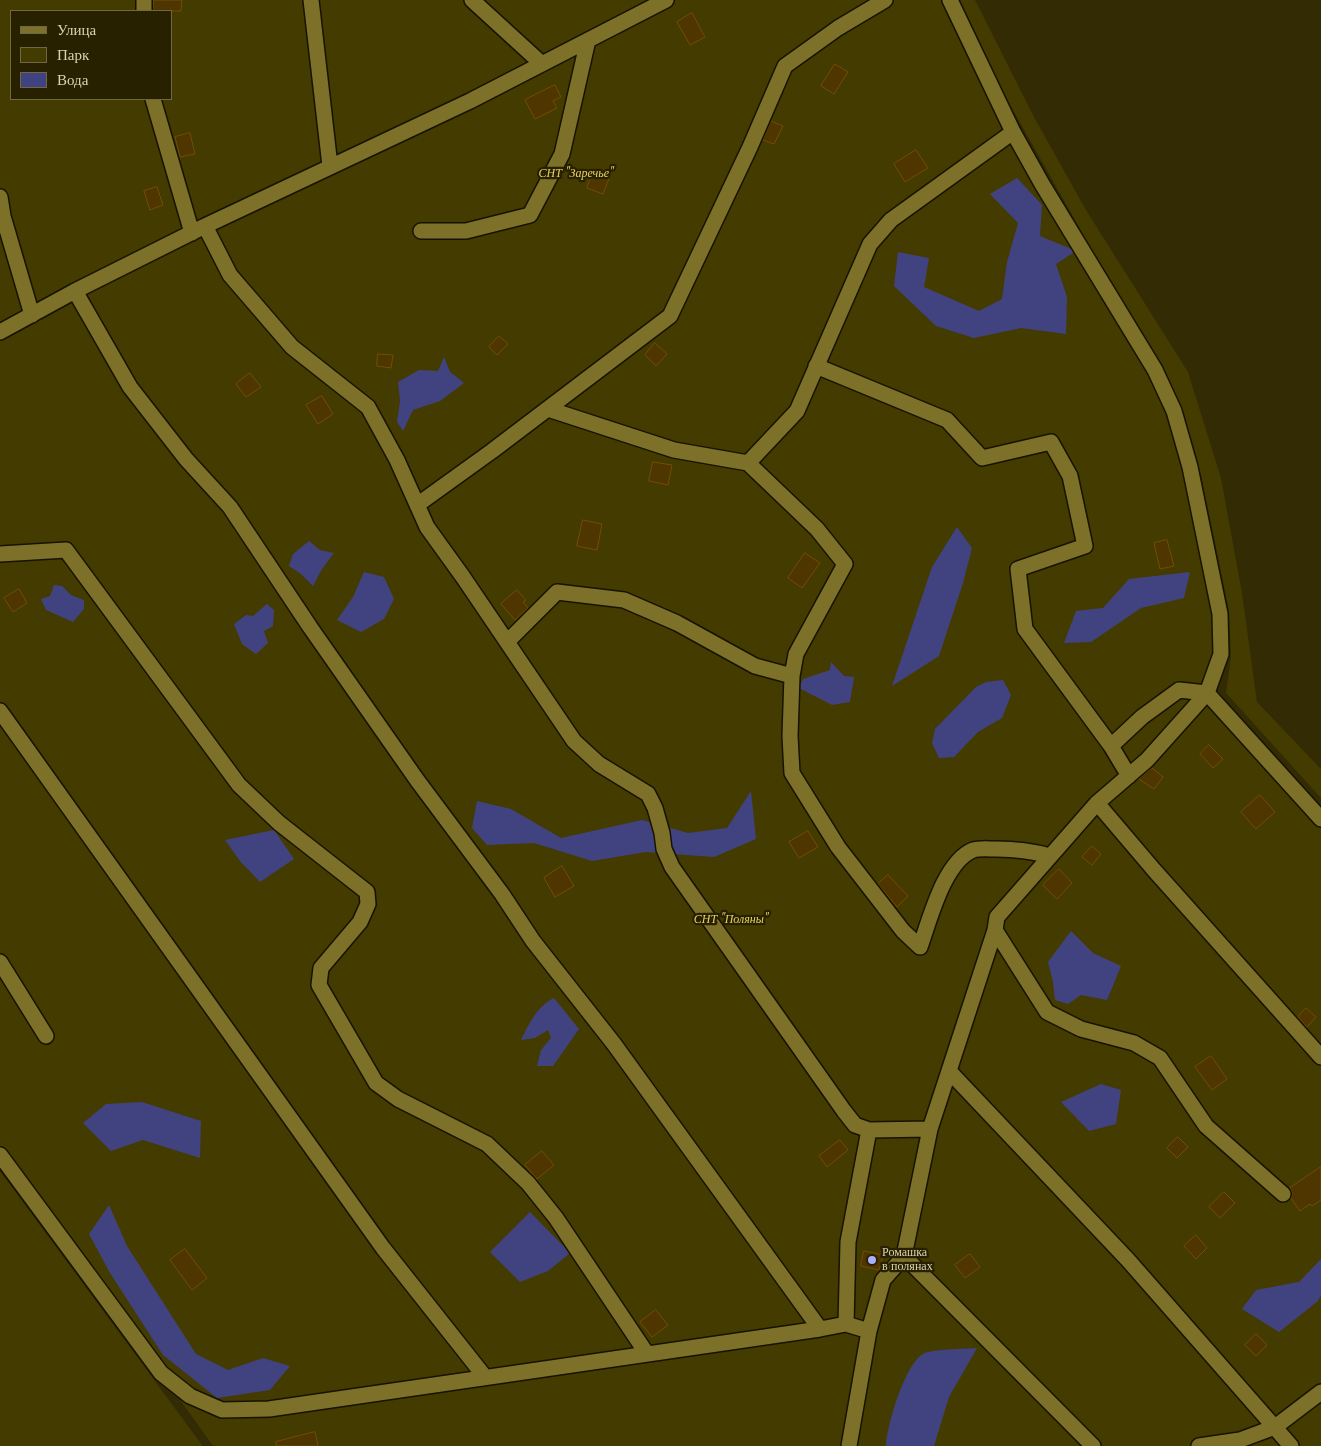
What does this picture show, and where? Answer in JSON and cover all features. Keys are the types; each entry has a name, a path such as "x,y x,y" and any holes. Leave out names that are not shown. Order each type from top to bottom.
{"street":[{"path":"311,0 330,166"},
{"path":"472,0 542,64"},
{"path":"0,332 75,291 330,166 470,101 666,0"},
{"path":"417,505 492,451 670,316 750,147 785,66 838,28 885,0"},
{"path":"849,1446 869,1330 883,1280 904,1256 930,1129 995,930 996,917 1097,803 1147,760 1207,693 1221,654 1220,614 1190,467 1174,411 1155,370 1042,184 1013,132 950,0"},
{"path":"421,232 466,231 530,215 562,154 588,40"},
{"path":"153,100 199,230 230,276 292,347 368,407 397,460 427,527 574,741 599,764 648,794 656,808 664,849 672,867 844,1111 855,1124 870,1130 930,1129"},
{"path":"748,463 797,411 870,244 892,220 1013,132"},
{"path":"0,197 1,217 32,315"},
{"path":"75,291 130,387 186,459 230,507 310,627 417,780 502,894 533,941 614,1044 820,1329"},
{"path":"816,366 947,420 982,458 1051,442 1070,476 1085,546 1018,569 1026,629 1111,746 1129,776"},
{"path":"548,409 674,450 748,463 817,530 845,564 796,654 792,676 790,736 792,773 838,847 903,931 920,946 946,878 956,862 974,850 1006,849 1033,851 1050,856"},
{"path":"0,554 66,550 239,785 279,823 367,892 368,904 360,922 321,968 318,984 376,1083 398,1099 487,1144 528,1183 556,1218 646,1354"},
{"path":"507,642 557,592 624,600 677,623 755,666 792,676"},
{"path":"1111,746 1142,716 1179,690 1207,693 1321,819"},
{"path":"0,711 377,1240 485,1377"},
{"path":"1097,803 1160,877 1321,1056"},
{"path":"995,930 1047,1012 1081,1029 1134,1043 1160,1058 1206,1126 1283,1194"},
{"path":"0,962 46,1036"},
{"path":"949,1071 1128,1260 1291,1446"},
{"path":"846,1324 848,1242 870,1130"},
{"path":"0,1155 162,1373 190,1396 222,1410 269,1408 846,1324 869,1330"},
{"path":"904,1256 1093,1446"},
{"path":"1199,1446 1240,1440 1275,1427 1321,1392"}],"green space":[{"name":"СНТ \"Поляны\"","path":"0,0 950,0 967,39 1174,411 1220,614 1207,693 1321,819 1321,1446 213,1446 0,1155"},
{"path":"960,0 975,0 1034,117 1086,210 1188,372 1221,478 1242,593 1257,702 1321,769 1321,798 1226,693 1231,657 1229,611 1201,475 1178,403 1000,87"},
{"path":"0,1171 202,1445 202,1446 0,1446"}],"water":[{"path":"1017,178 1042,205 1040,236 1076,251 1056,264 1067,297 1066,334 1021,328 974,338 936,326 894,286 898,252 929,258 924,287 979,311 1002,299 1007,262 1018,223 990,194"},
{"path":"444,357 450,372 464,383 440,401 413,410 403,431 397,422 400,401 398,382 419,370 438,371"},
{"path":"957,527 972,548 963,583 939,656 892,686 932,567"},
{"path":"309,541 320,550 334,553 322,569 313,586 301,574 289,566 293,554"},
{"path":"364,572 384,577 394,599 384,619 361,632 337,620 353,597"},
{"path":"1190,572 1184,598 1141,608 1091,642 1064,643 1076,611 1103,608 1129,579"},
{"path":"54,585 62,586 71,595 84,600 84,609 73,622 46,610 41,599 50,596"},
{"path":"267,604 274,610 273,626 264,631 268,643 256,654 242,644 234,624 246,615 253,616"},
{"path":"831,662 844,676 854,677 850,702 832,705 799,688 803,679 830,670"},
{"path":"1003,680 1011,695 1002,718 978,732 954,757 939,758 932,743 935,729 976,687 986,682"},
{"path":"751,791 756,839 714,857 646,852 592,861 534,843 487,845 472,828 477,801 511,809 561,838 642,820 688,833 727,828"},
{"path":"274,830 294,859 260,882 240,861 225,840"},
{"path":"1071,931 1093,953 1121,966 1107,1000 1081,995 1068,1004 1055,1000 1048,962"},
{"path":"554,998 579,1029 553,1066 537,1066 541,1050 551,1038 548,1030 535,1038 521,1040 538,1011"},
{"path":"1101,1084 1121,1090 1116,1124 1089,1131 1061,1102"},
{"path":"142,1102 201,1121 200,1158 143,1140 111,1151 83,1123 106,1104"},
{"path":"109,1205 127,1246 196,1354 228,1370 263,1358 290,1366 270,1390 217,1398 163,1355 110,1273 89,1234"},
{"path":"530,1212 570,1253 548,1271 520,1282 490,1252"},
{"path":"1321,1259 1321,1295 1318,1301 1279,1332 1242,1309 1256,1290 1299,1282"},
{"path":"977,1348 949,1397 934,1446 886,1446 893,1410 904,1382 916,1360 927,1352"}],"building":[{"path":"154,0 182,0 181,11 153,10"},
{"path":"692,13 705,37 690,45 677,22"},
{"path":"835,64 848,72 834,94 821,86"},
{"path":"555,85 561,97 553,101 557,108 535,119 525,100"},
{"path":"771,121 783,126 774,144 763,140"},
{"path":"190,133 195,154 180,157 175,137"},
{"path":"916,150 928,168 905,182 894,164"},
{"path":"594,170 610,176 603,194 587,188"},
{"path":"157,187 163,205 150,210 144,191"},
{"path":"499,336 508,344 497,355 489,347"},
{"path":"655,343 667,354 656,366 645,355"},
{"path":"378,354 393,355 391,368 377,366"},
{"path":"250,373 261,387 246,397 236,384"},
{"path":"322,396 333,414 318,424 306,405"},
{"path":"653,462 672,465 668,485 649,481"},
{"path":"583,520 602,524 597,550 577,546"},
{"path":"1167,540 1174,566 1160,569 1154,543"},
{"path":"805,553 820,563 802,588 788,578"},
{"path":"19,589 27,603 13,612 4,598"},
{"path":"517,590 526,600 523,602 528,608 515,620 501,604"},
{"path":"1209,745 1223,759 1213,768 1200,754"},
{"path":"1152,768 1163,777 1154,789 1139,779"},
{"path":"1260,795 1275,812 1256,829 1241,812"},
{"path":"808,831 818,847 799,858 789,842"},
{"path":"1092,846 1101,854 1092,865 1082,857"},
{"path":"562,866 574,886 555,897 544,878"},
{"path":"1059,869 1072,883 1057,899 1043,885"},
{"path":"888,875 908,896 897,907 878,884"},
{"path":"1306,1008 1316,1017 1307,1027 1298,1017"},
{"path":"1211,1056 1227,1079 1212,1090 1195,1067"},
{"path":"1178,1137 1188,1147 1177,1158 1167,1148"},
{"path":"840,1140 848,1150 827,1167 819,1156"},
{"path":"542,1151 554,1165 537,1179 525,1165"},
{"path":"1321,1167 1321,1200 1312,1206 1310,1204 1300,1211 1291,1198 1292,1192 1290,1188"},
{"path":"1224,1192 1235,1203 1220,1218 1209,1207"},
{"path":"1196,1235 1207,1248 1196,1259 1184,1246"},
{"path":"185,1249 207,1278 192,1290 170,1260"},
{"name":"Ромашка в полянах","path":"864,1251 883,1255 879,1270 861,1266"},
{"path":"970,1254 980,1267 965,1278 955,1265"},
{"path":"656,1310 668,1325 652,1337 640,1322"},
{"path":"1256,1334 1267,1345 1256,1356 1245,1345"},
{"path":"315,1432 318,1446 276,1446 276,1442"}],"place":[{"name":"Ромашка в полянах","path":"872,1260"}],"park label":[{"name":"СНТ \"Заречье\"","path":"576,174"}]}
